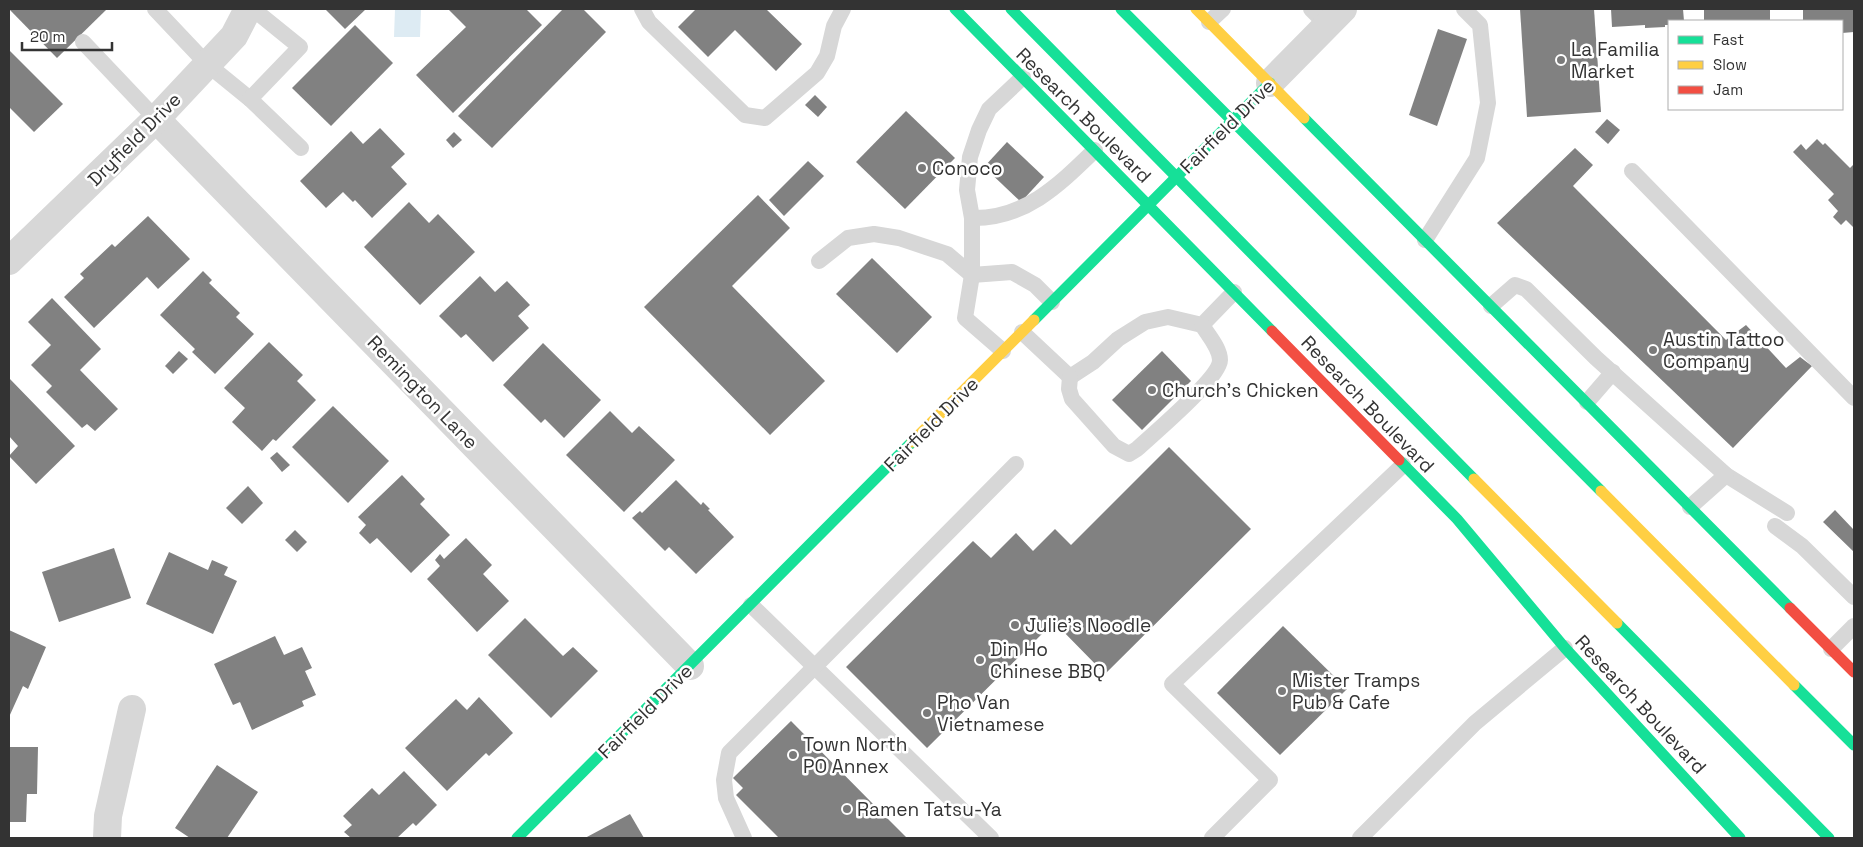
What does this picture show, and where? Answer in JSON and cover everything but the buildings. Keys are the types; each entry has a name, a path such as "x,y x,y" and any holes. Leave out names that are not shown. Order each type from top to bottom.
{"main road":[{"name":"Research Boulevard","path":"955,9 1457,519 1565,648 1740,838"},
{"path":"1011,9 1829,838"},
{"path":"1121,9 1854,744"},
{"path":"1196,9 1854,672"},
{"name":"Fairfield Drive","path":"517,838 1270,83"}],"street":[{"name":"Dryfield Drive","path":"9,261 156,119 234,36 248,9"},
{"name":"Fairfield Drive","path":"1270,83 1327,14"},
{"name":"Remington Lane","path":"156,119 690,666"},
{"path":"107,838 108,816 132,709"}],"lane":[{"path":"156,9 207,64 250,99 301,148"},
{"path":"250,99 300,48 253,9"},
{"path":"642,9 649,22 745,115 765,118 817,74 827,56 834,26 843,9"},
{"path":"1209,22 1223,9"},
{"path":"1425,240 1477,158 1488,103 1480,25 1464,9"},
{"path":"84,42 156,119"},
{"path":"1004,351 965,318 972,275 972,218 967,190 970,157 979,130 989,110 1023,78"},
{"path":"972,218 991,218 1014,211 1043,196 1060,184 1095,150"},
{"path":"1632,171 1854,398"},
{"path":"819,261 848,238 874,234 900,238 947,254 972,275 1012,272 1035,285 1052,302"},
{"path":"1491,306 1515,285 1526,289 1613,372 1726,475 1787,513"},
{"path":"1202,326 1234,292"},
{"path":"1168,318 1202,326 1217,349 1220,360 1216,371 1190,400 1129,454 1114,446 1072,399 1069,389 1070,377 1093,362 1118,339 1145,322 1168,318"},
{"path":"1022,332 1070,377"},
{"path":"1587,402 1613,372"},
{"path":"744,838 726,798 724,780 729,754 1016,464"},
{"path":"1212,838 1270,780 1172,684 1403,465"},
{"path":"1690,507 1726,475"},
{"path":"1775,526 1802,546 1854,597"},
{"path":"751,605 991,838"},
{"path":"1831,649 1854,626"},
{"path":"1360,838 1475,723 1565,648"}],"shaded area":[{"path":"395,9 421,9 420,37 394,37"}],"traffic: fast":[{"path":"955,9 1272,331"},
{"path":"1011,9 1474,479"},
{"path":"1121,9 1601,491"},
{"path":"1034,320 1270,83"},
{"path":"1304,118 1790,608"},
{"path":"517,838 912,442"},
{"path":"1399,460 1457,519 1565,648 1740,838"},
{"path":"1617,623 1829,838"},
{"path":"1794,685 1854,745"}],"traffic: slow":[{"path":"1196,9 1304,118"},
{"path":"912,442 1034,320"},
{"path":"1474,479 1617,623"},
{"path":"1601,491 1794,685"}],"traffic: jam":[{"path":"1272,331 1399,460"},
{"path":"1790,608 1854,672"}],"place":[{"name":"La Familia Market","path":"1561,60"},
{"name":"Conoco","path":"922,168"},
{"name":"Austin Tattoo Company","path":"1653,350"},
{"name":"Church's Chicken","path":"1152,390"},
{"name":"Julie’s Noodle","path":"1015,625"},
{"name":"Din Ho Chinese BBQ","path":"980,660"},
{"name":"Mister Tramps Pub & Cafe","path":"1282,691"},
{"name":"Pho Van Vietnamese","path":"927,713"},
{"name":"Town North PO Annex","path":"793,755"},
{"name":"Ramen Tatsu-Ya","path":"847,809"}]}
